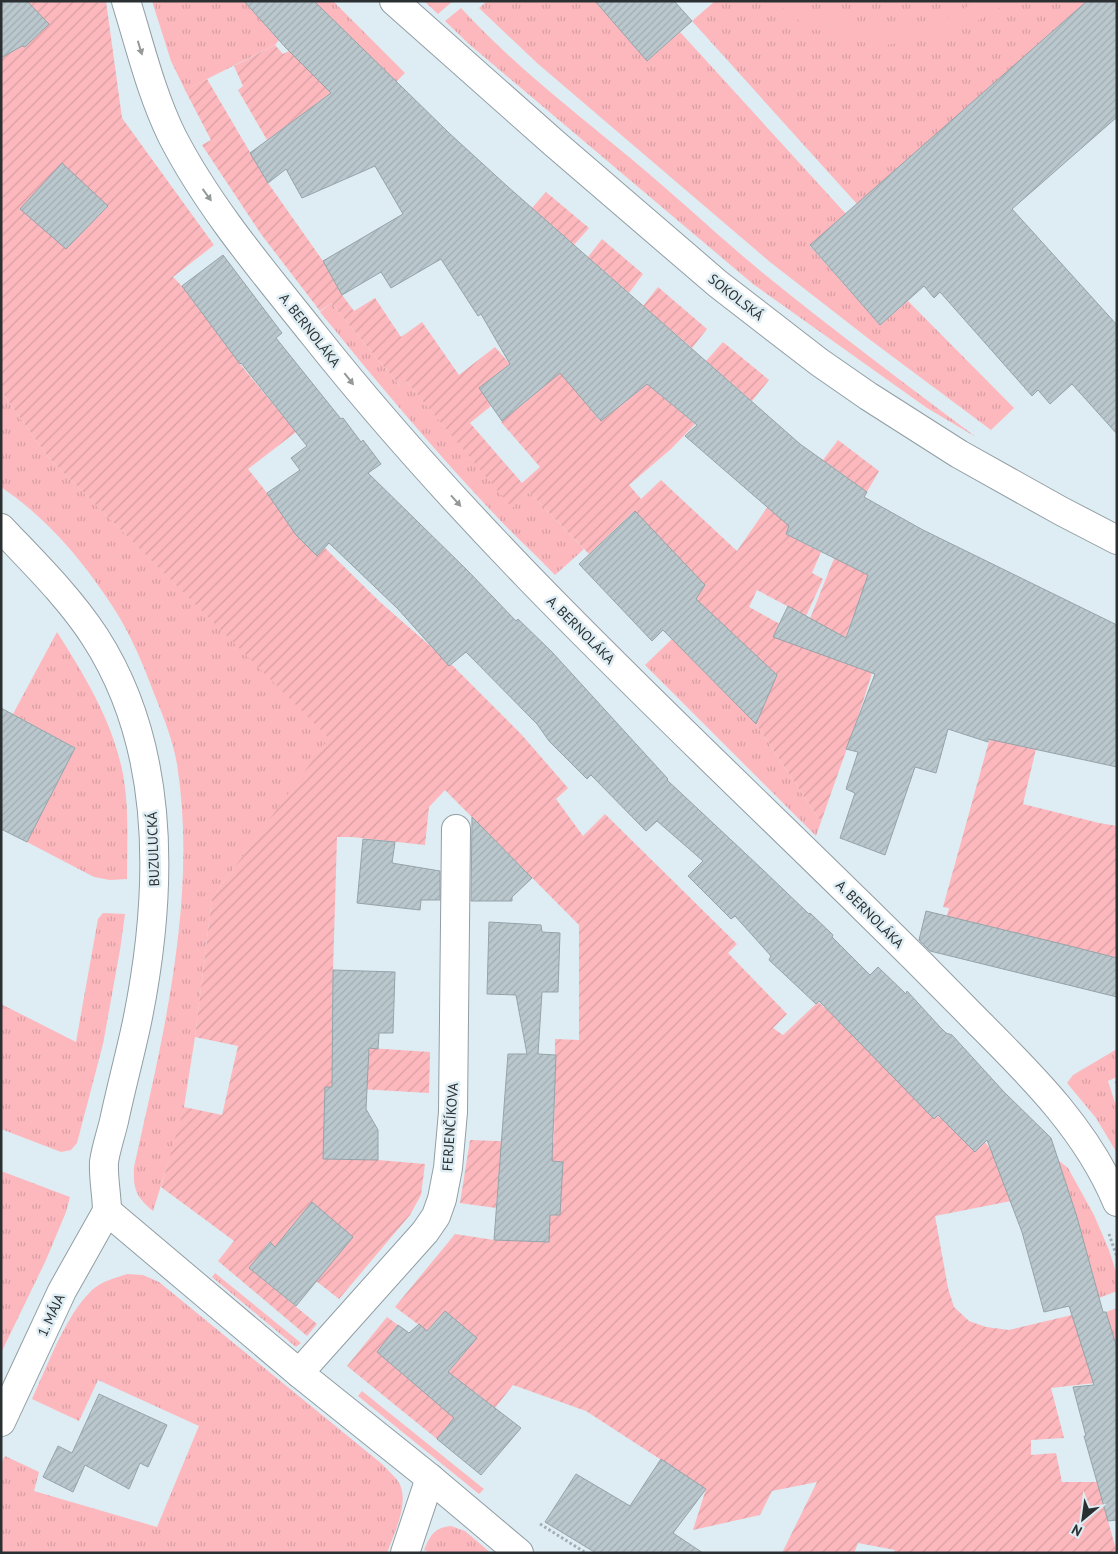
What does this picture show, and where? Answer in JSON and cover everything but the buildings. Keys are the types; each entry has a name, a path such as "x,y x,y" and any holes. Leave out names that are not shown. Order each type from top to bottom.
{"street":[{"name":"A. BERNOLÁKA","path":"126,1 148,76 161,110 198,183 259,266 354,386 459,504 530,579 988,1031 1053,1100 1085,1141 1106,1176 1117,1202"},
{"name":"SOKOLSKÁ","path":"394,1 554,143 718,284 819,362 868,396 959,454 1117,540"},
{"name":"BUZULUCKÁ","path":"1,528 73,606 96,637 119,681 137,726 148,772 154,824 153,903 148,952 137,1020 104,1162 107,1211"},
{"name":"FERJENČÍKOVA","path":"299,1373 425,1232 436,1216 442,1199 448,1168 453,1112 456,829"},
{"path":"107,1211 299,1373 430,1478 519,1553"},
{"name":"1. MÁJA","path":"1,1422 62,1292 107,1211"},
{"path":"405,1553 430,1478"}],"green space":[{"path":"1,1 106,1 122,118 214,245 173,277 182,286 240,364 296,432 248,469 294,532 317,555 325,548 380,602 452,665 521,734 568,788 556,799 583,836 605,814 737,944 728,953 787,1014 773,1028 783,1035 818,1002 934,1118 938,1116 946,1123 985,1142 991,1150 1011,1201 935,1216 948,1288 954,1307 969,1321 986,1327 1009,1330 1072,1315 1094,1383 1051,1388 1064,1438 1031,1440 1031,1455 1056,1453 1062,1482 1097,1482 1117,1553 894,1553 895,1550 858,1543 854,1553 782,1553 817,1482 772,1491 760,1515 693,1530 706,1489 586,1411 513,1385 495,1408 475,1392 437,1439 347,1366 387,1317 398,1325 377,1352 413,1383 431,1363 446,1375 477,1338 445,1311 427,1331 395,1307 455,1234 494,1240 548,1242 550,1215 560,1215 562,1162 500,1159 496,1208 460,1203 470,1140 554,1143 555,1039 579,1040 579,925 445,790 429,807 425,845 337,837 332,1035 353,1037 354,1047 430,1052 429,1093 325,1087 324,1159 378,1160 425,1164 421,1195 410,1215 339,1299 316,1281 353,1237 312,1202 275,1247 269,1242 249,1268 317,1324 307,1336 218,1261 234,1241 161,1187 184,1107 222,1115 238,1046 195,1037 212,898 329,738 48,457 1,391"},
{"path":"152,1 244,1 279,40 275,45 185,90 171,61"},
{"path":"314,1 333,1 405,73 396,82"},
{"path":"424,1 453,1 438,14"},
{"path":"487,1 595,1 647,61 680,32 846,214 810,246 880,325 908,301 1014,408 991,430 869,339 770,262 537,63 479,8"},
{"path":"715,1 1087,1 857,204 692,21"},
{"path":"774,1 803,1 815,11 878,28 944,20 977,1 1012,1 949,37 877,46 807,27"},
{"path":"461,8 528,73 648,173 734,249 842,335 976,437 927,408 753,284 470,45 445,21"},
{"path":"275,45 283,54 289,51 331,93 267,140 238,90 243,86 234,66"},
{"path":"207,79 268,183 323,261 342,295 354,311 375,298 401,337 422,322 459,375 495,347 510,364 480,388 491,406 470,423 522,483 540,467 501,422 521,405 591,321 579,394 600,421 647,384 695,424 671,449 629,485 641,499 661,480 737,551 807,450 823,460 786,534 821,552 812,573 823,579 806,616 757,590 749,607 780,624 799,646 837,551 873,570 849,627 838,660 872,673 821,822 756,724 777,675 695,600 705,585 634,511 589,554 529,492 512,508 406,381 400,386 331,303 320,311 261,234 202,145 211,140 185,90"},
{"path":"546,192 589,228 574,245 532,208"},
{"path":"602,239 643,274 629,293 588,257"},
{"path":"658,287 707,329 692,348 643,306"},
{"path":"331,303 400,386 406,381 512,507 529,492 584,549 555,575 452,469 341,338 320,312"},
{"path":"723,342 769,380 752,401 706,361"},
{"path":"1,391 48,457 330,738 212,898 195,1037 184,1107 153,1211 139,1197 134,1181 134,1167 166,1017 180,916 183,865 182,814 177,764 168,730 145,669 113,607 83,565 58,536 31,510 1,487"},
{"path":"838,440 879,471 867,492 823,460"},
{"path":"57,632 98,703 114,740 120,760 127,804 127,879 110,880 94,877 27,842 75,748 13,714"},
{"path":"672,639 756,724 821,822 816,836 645,665"},
{"path":"1014,651 1057,659 1023,804 1117,826 1117,958 947,916 949,908 943,907"},
{"path":"103,913 125,914 120,950 103,1044 77,1143 71,1150 61,1152 1,1129 1,1004 76,1042 98,919"},
{"path":"1117,1049 1117,1077 1108,1081 1117,1109 1117,1153 1096,1118 1067,1083 1073,1075"},
{"path":"1058,1160 1068,1168 1094,1215 1117,1275 1117,1291 1099,1298 1077,1217"},
{"path":"1,1171 70,1197 66,1212 46,1260 1,1353"},
{"path":"215,1273 301,1343 296,1347 212,1277"},
{"path":"127,1274 143,1275 159,1282 392,1474 402,1489 403,1498 400,1517 387,1553 1,1553 1,1464 5,1456 39,1472 34,1491 157,1527 199,1426 98,1380 79,1421 32,1399 65,1327 82,1301 100,1284"},
{"path":"1117,1308 1117,1348 1106,1312"},
{"path":"362,1391 484,1489 479,1494 358,1396"},
{"path":"451,1526 465,1531 491,1553 432,1553 424,1550 437,1530"}]}
